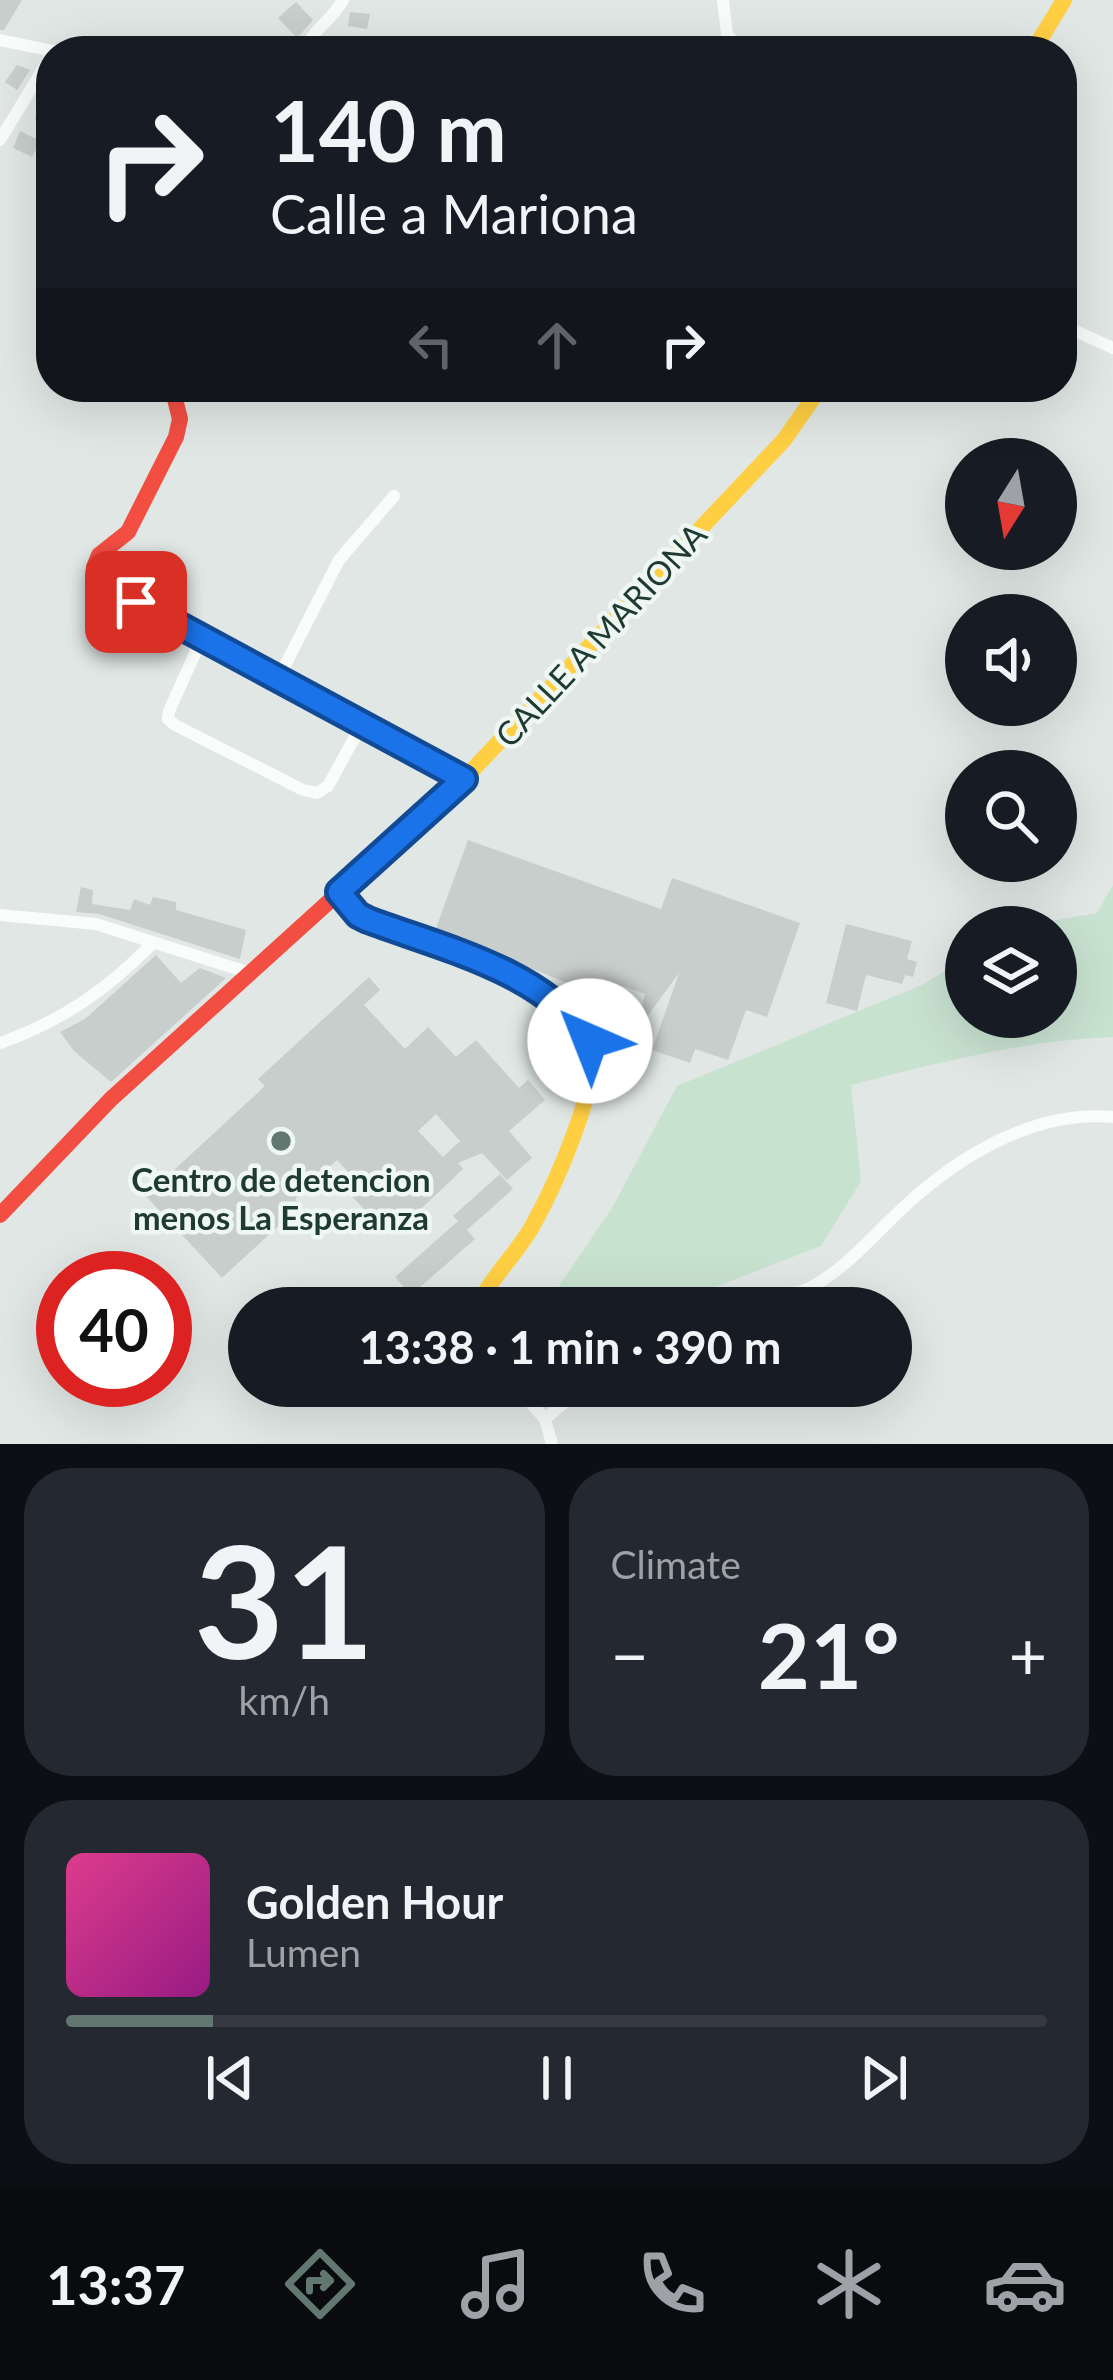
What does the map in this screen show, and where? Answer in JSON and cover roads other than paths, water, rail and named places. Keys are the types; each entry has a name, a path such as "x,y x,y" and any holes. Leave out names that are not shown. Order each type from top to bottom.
{"street":[{"path":"312,36 334,16 343,0"},
{"path":"723,0 730,36"},
{"path":"1042,36 1064,0"},
{"path":"0,40 36,49"},
{"path":"0,140 36,80"},
{"path":"1077,332 1113,348"},
{"path":"176,402 180,419 176,437 128,532 99,555 94,567 104,584 464,779"},
{"name":"CALLE A MARIONA","path":"0,1215 111,1099 464,779 784,440 811,402"},
{"path":"278,679 339,560 394,496"},
{"path":"202,638 169,711 168,719 175,725 316,793 328,786 362,724"},
{"path":"339,892 368,920 532,987 574,1017 590,1041 592,1069 584,1106 537,1220 486,1287"},
{"path":"0,915 96,924 247,972"},
{"path":"0,1043 111,985 151,945"},
{"path":"809,1287 854,1256 949,1167 968,1156 1042,1124 1074,1116 1113,1117"},
{"path":"534,1407 545,1419 552,1444"},
{"path":"545,1419 559,1407"}],"place":[{"name":"Centro de detencion menos La Esperanza","path":"281,1141"}]}
